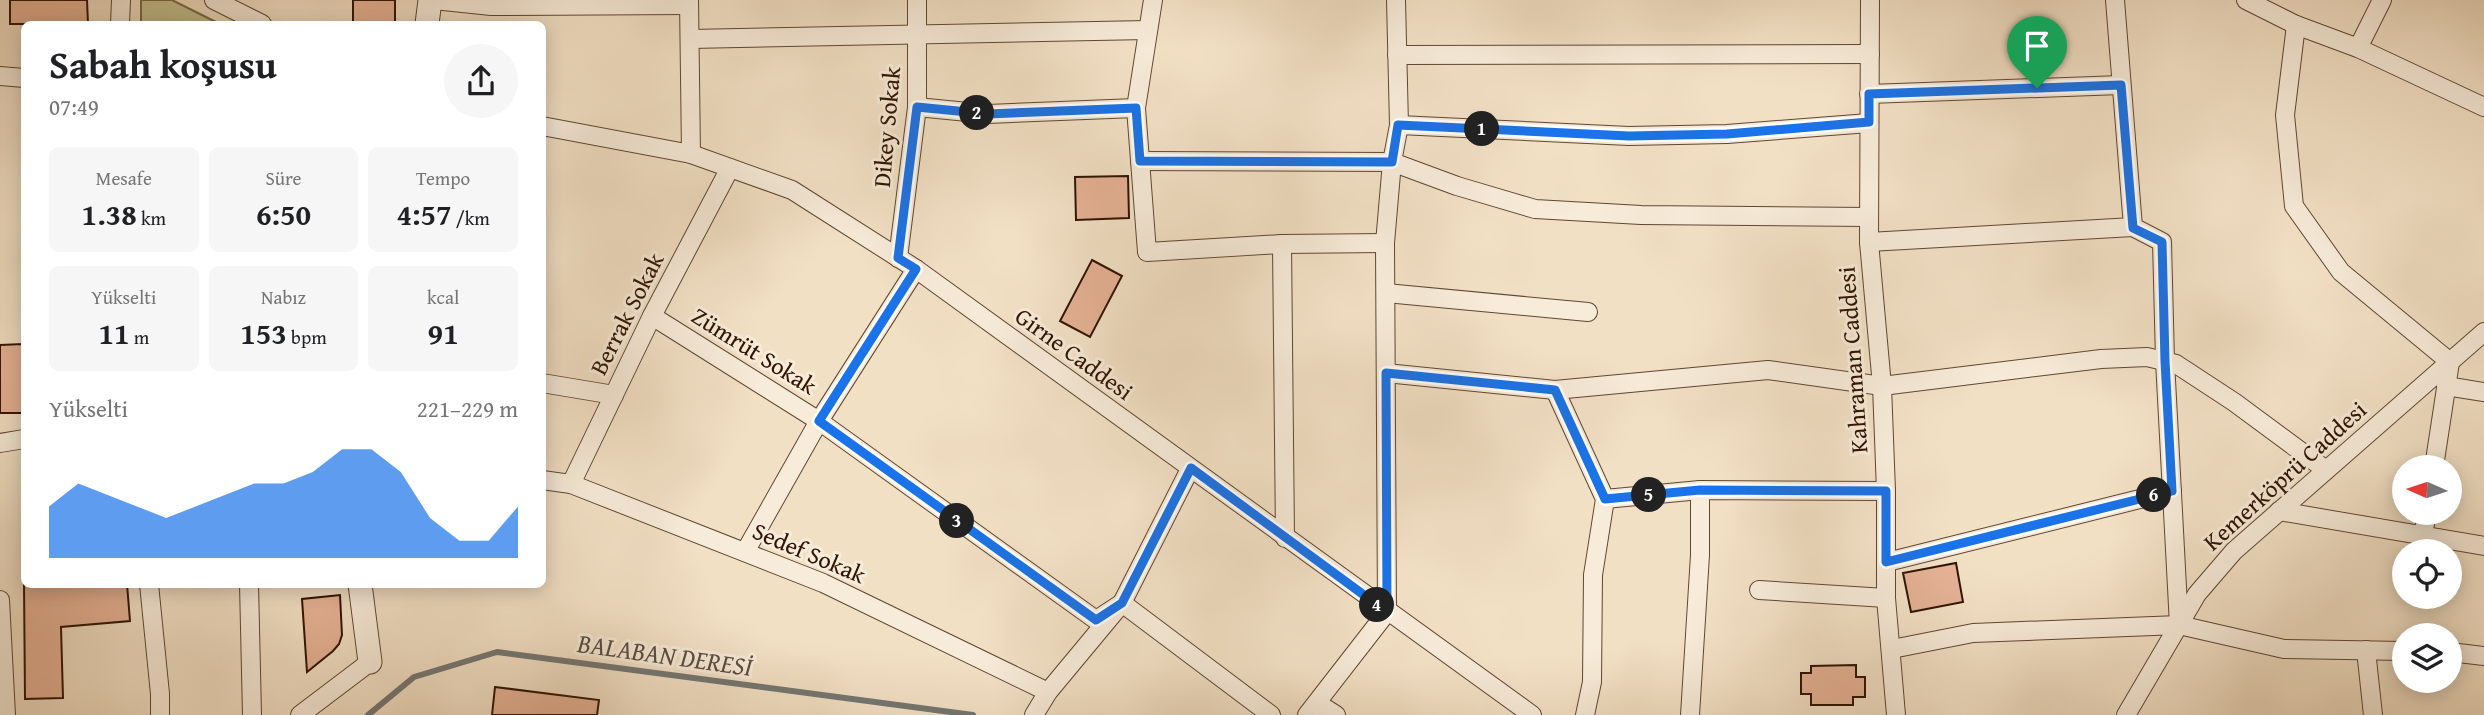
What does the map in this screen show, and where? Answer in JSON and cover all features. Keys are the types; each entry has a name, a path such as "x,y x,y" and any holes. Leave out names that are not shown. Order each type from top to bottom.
{"street":[{"path":"120,21 121,0"},
{"path":"428,21 432,0 491,6 689,3 691,154"},
{"name":"Dikey Sokak","path":"898,258 917,107 917,0"},
{"path":"1153,0 1136,108 1147,252 1282,244 1385,243"},
{"path":"1336,715 1312,709 1387,612 1385,243 1398,125 1396,0"},
{"name":"Kahraman Caddesi","path":"1870,0 1868,217 1882,386 1886,598 1896,715"},
{"path":"2115,0 2133,228"},
{"path":"2246,0 2296,26 2358,48 2484,107"},
{"path":"2358,48 2382,0"},
{"path":"217,1 256,21"},
{"path":"2296,26 2286,115 2294,206 2341,272 2450,362 2436,455"},
{"path":"690,39 1148,30"},
{"path":"1397,55 1870,54"},
{"path":"0,76 21,78"},
{"path":"1869,94 2121,85"},
{"path":"917,107 988,114 1136,108"},
{"path":"1398,125 1629,136 1727,134 1869,122"},
{"name":"Girne Caddesi","path":"546,127 691,154 792,190 916,269 1532,715"},
{"path":"1140,161 1392,162 1457,186 1535,209 1641,215 1868,217"},
{"name":"Berrak Sokak","path":"571,484 652,316 730,168"},
{"path":"1869,242 2133,228 2162,242 2165,361 2179,625"},
{"path":"1282,244 1285,538"},
{"path":"745,552 819,421 916,269"},
{"path":"1386,293 1588,313"},
{"name":"Zümrüt Sokak","path":"652,316 819,421 1096,620 1122,603"},
{"name":"Kemerköprü Caddesi","path":"2126,715 2197,594 2234,551 2484,332"},
{"path":"1386,373 1555,390 1768,370 1882,386 2101,359 2147,357 2176,364 2234,402 2326,470"},
{"path":"546,384 614,394"},
{"path":"2446,386 2484,392"},
{"path":"1555,390 1605,499 1593,575 1592,682 1585,715"},
{"path":"0,443 21,440"},
{"path":"1034,714 1048,692 1122,603 1191,468"},
{"name":"Sedef Sokak","path":"546,481 571,484 823,583 1048,692"},
{"path":"1605,499 1700,490 1886,491"},
{"path":"1690,715 1700,555 1700,490"},
{"path":"1886,562 2172,491"},
{"path":"2279,511 2484,545"},
{"path":"2423,535 2425,525"},
{"path":"149,588 160,715"},
{"path":"250,588 252,715"},
{"path":"300,715 370,662 361,588"},
{"path":"1759,590 1886,598"},
{"path":"0,600 6,715"},
{"path":"1122,603 1271,715"},
{"path":"1892,649 1973,633 2179,625 2284,649 2392,651"},
{"path":"2366,650 2374,715"},
{"path":"2462,653 2484,656"}],"shaded area":[{"path":"141,0 172,0 214,21 141,21"}],"building":[{"path":"10,0 87,0 88,21 21,21 21,24 10,24"},
{"path":"353,0 395,0 395,21 353,21"},
{"path":"1128,176 1129,218 1076,220 1075,177"},
{"path":"1092,260 1122,276 1090,337 1060,321"},
{"path":"21,344 21,413 0,413 0,345"},
{"path":"1956,563 1963,602 1911,612 1903,573"},
{"path":"24,588 127,588 130,621 61,627 63,698 25,699"},
{"path":"340,595 342,635 339,644 307,672 302,599"},
{"path":"1856,665 1856,677 1865,677 1865,697 1853,697 1853,705 1811,705 1811,694 1801,694 1801,673 1811,673 1811,666"},
{"path":"495,687 599,700 597,715 492,715"}],"waterway":[{"name":"BALABAN DERESİ","path":"368,715 414,677 497,652 973,715"}],"route":[{"path":"2121,85 2133,228 2162,242 2172,491 1886,562 1886,491 1700,490 1605,499 1555,390 1386,373 1387,612 1191,468 1122,603 1096,620 819,421 916,269 898,258 917,107 988,114 1136,108 1140,161 1392,162 1398,125 1629,136 1727,134 1869,122 1869,94 2037,88 2121,85"}]}
